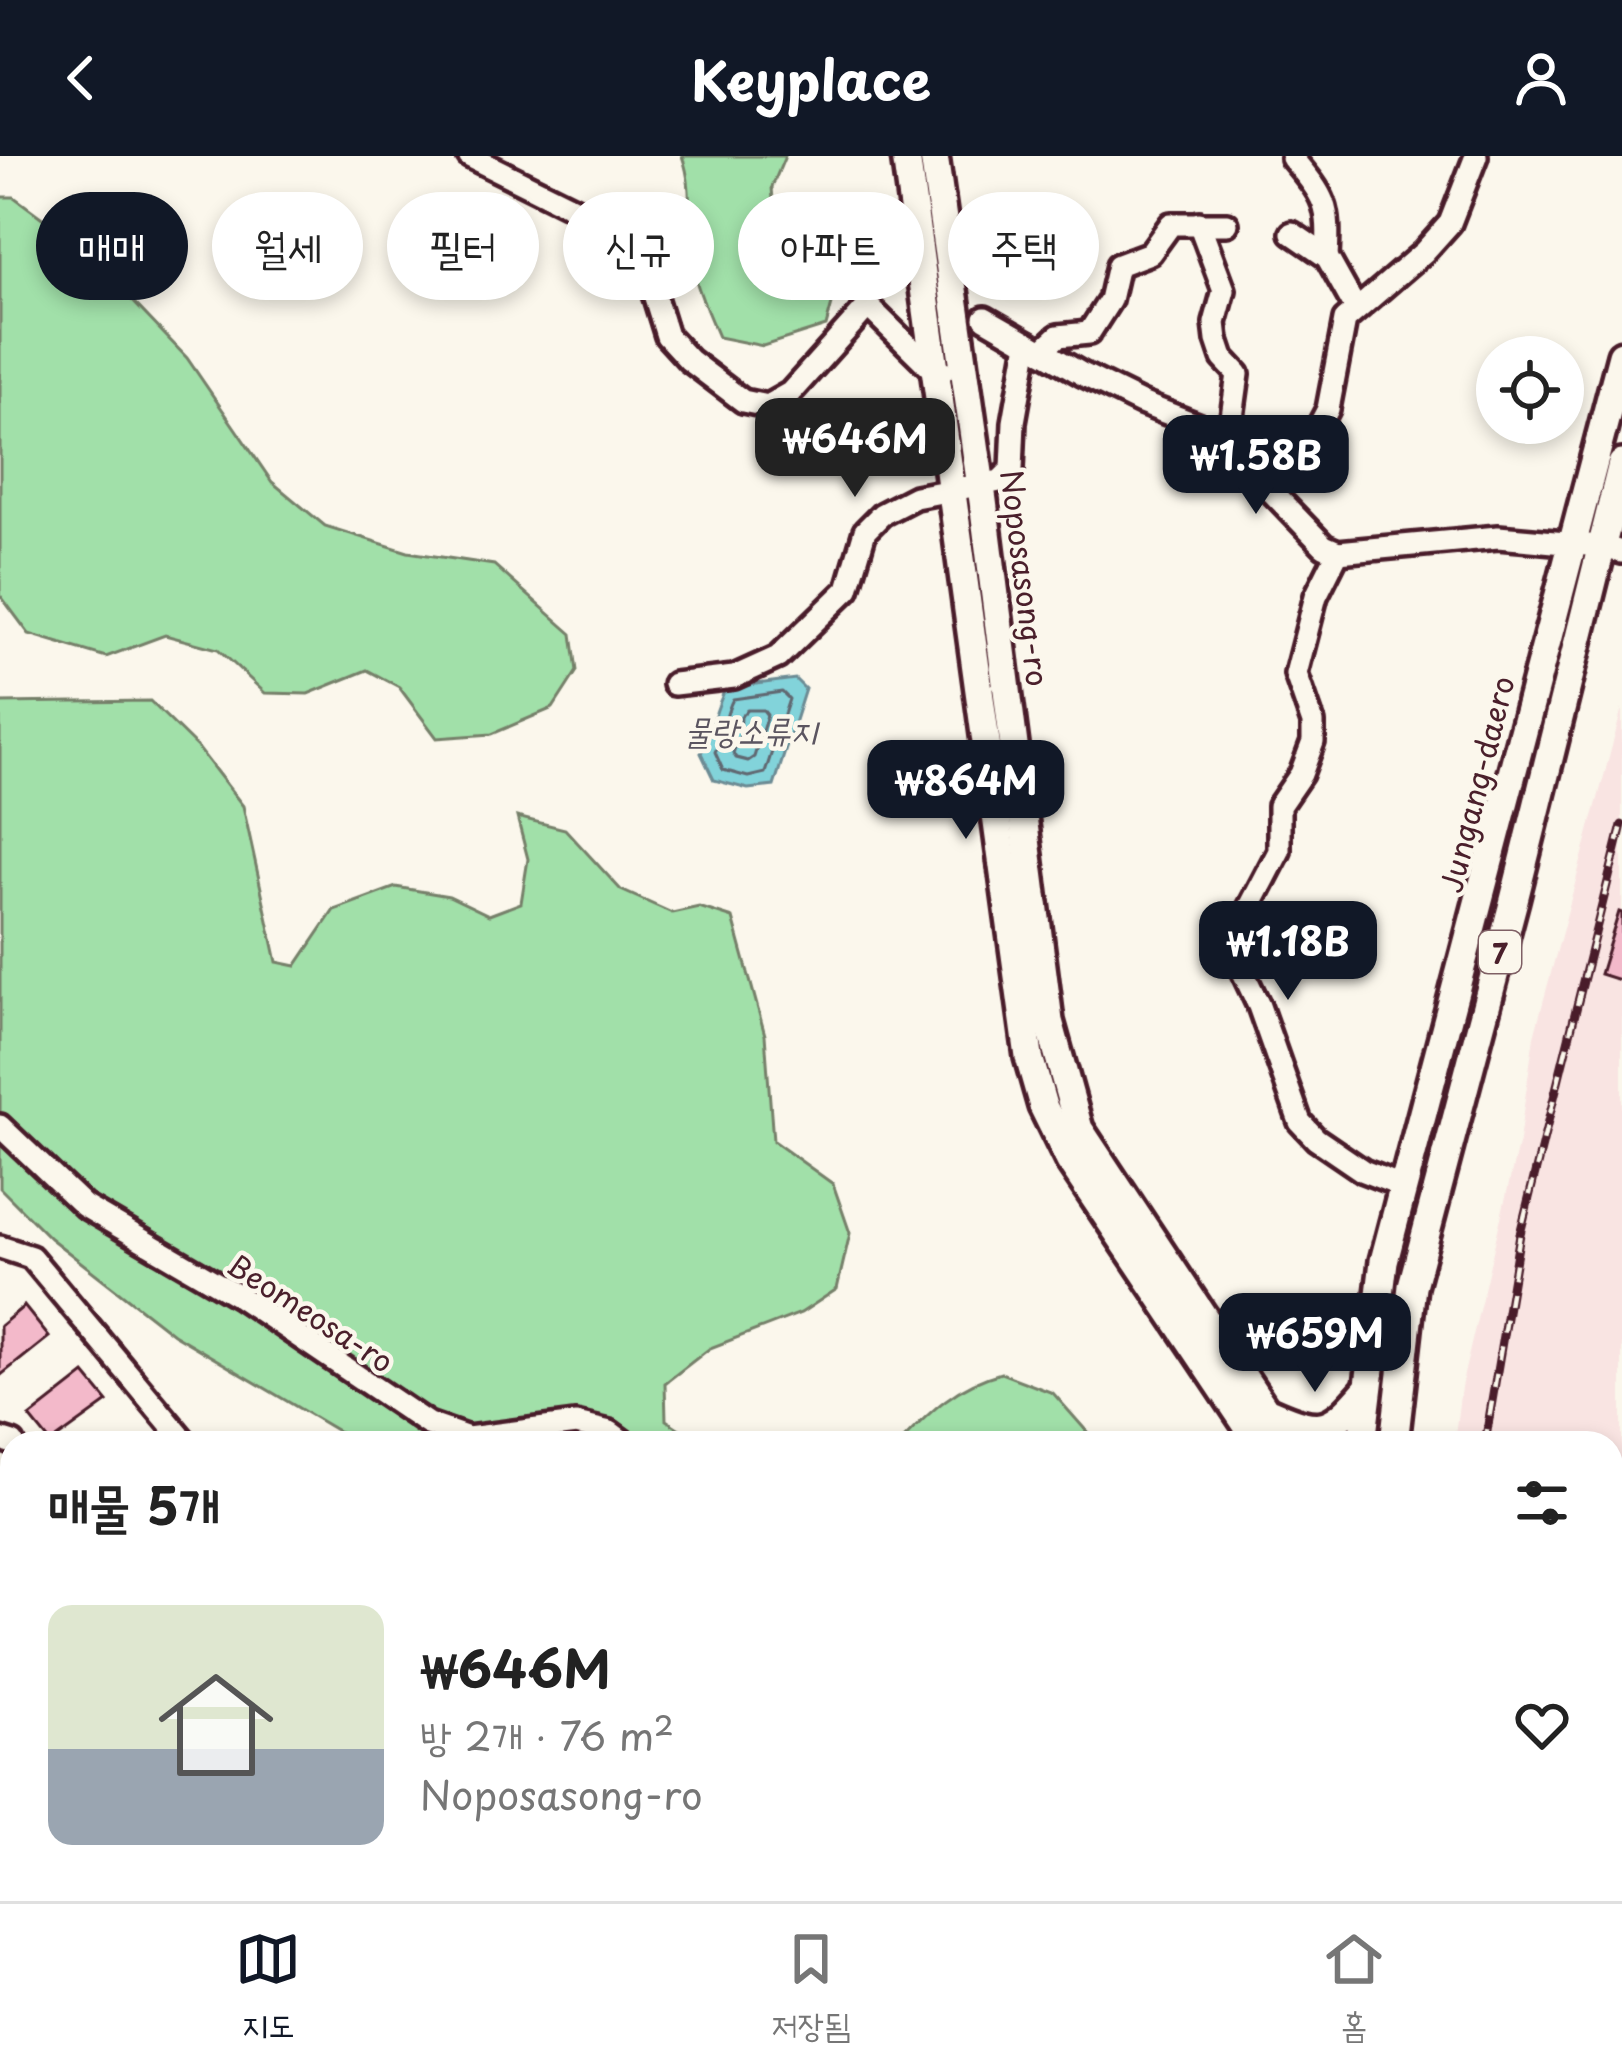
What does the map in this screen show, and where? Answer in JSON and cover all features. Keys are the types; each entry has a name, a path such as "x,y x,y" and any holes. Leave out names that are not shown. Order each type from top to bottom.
{"main road":[{"name":"Noposasong-ro","path":"906,156 1029,1057 1043,1106 1070,1161 1251,1431"},
{"name":"Noposasong-ro","path":"934,156 1058,1064 1079,1129 1282,1431"},
{"name":"Jungang-daero","path":"1395,1431 1412,1286 1514,900 1598,547 1622,355"},
{"name":"Jungang-daero","path":"1363,1431 1376,1305 1402,1186 1480,902 1622,464"},
{"path":"1265,1410 1308,1429 1323,1426 1345,1414 1368,1388"}],"street":[{"path":"470,156 628,235 667,336 689,360 743,401 767,406 790,393 868,306"},
{"path":"1261,481 1318,428 1328,410 1345,320 1424,252 1450,223 1476,156"},
{"path":"1292,158 1330,216 1327,257"},
{"path":"674,684 734,677 778,657 848,589 865,531 882,514 915,497 1000,481 1012,469 1014,422 1035,347 1058,336 1089,333 1110,300 1118,265 1150,253 1171,224 1227,224"},
{"path":"1199,224 1224,290 1215,323 1217,340 1223,358 1238,374 1228,446"},
{"path":"1292,233 1327,257 1356,309"},
{"path":"867,300 933,370 963,374"},
{"path":"986,318 1142,403 1214,431 1324,546 1338,552 1498,537 1598,547"},
{"path":"1338,552 1316,596 1296,674 1313,723 1313,742 1280,806 1280,851 1245,916 1236,943 1237,965 1259,1006 1300,1122 1363,1171 1402,1186"},
{"name":"Beomeosa-ro","path":"0,1126 84,1206 240,1297 428,1424 448,1431"},
{"path":"0,1247 31,1257 176,1431"},
{"name":"Beomeosa-ro","path":"522,1431 576,1424 606,1431"}],"shaded area":[{"path":"1622,709 1622,1431 1456,1431 1461,1387 1519,1141 1534,1036"}],"green space":[{"path":"682,156 785,156 772,192 738,192 738,300 833,300 826,326 763,346 718,337 704,300 714,300 714,192 689,192"},
{"path":"0,197 14,197 36,213 36,300 132,300 187,358 272,482 325,526 408,552 494,565 572,634 577,671 553,708 492,734 437,738 399,687 367,670 308,694 265,693 218,649 165,635 106,657 29,634 0,595"},
{"path":"150,701 199,749 243,806 277,962 296,966 334,910 396,887 449,896 489,915 521,903 528,859 517,817 565,829 621,890 672,913 699,907 733,918 765,1035 773,1141 833,1184 850,1233 837,1289 801,1313 710,1348 665,1383 666,1420 683,1431 338,1431 173,1334 50,1238 0,1188 0,703"},
{"path":"1001,1373 1053,1393 1086,1431 912,1431 971,1384"}],"water":[{"name":"물랑소류지","path":"795,679 805,689 774,786 748,789 714,780 701,753 726,688"}],"building":[{"path":"1622,913 1622,981 1600,974"},
{"path":"24,1306 49,1337 0,1376 0,1326"},
{"path":"85,1374 108,1402 68,1431 41,1431 30,1417"}],"railway":[{"path":"1487,1431 1520,1234 1622,825"}]}
